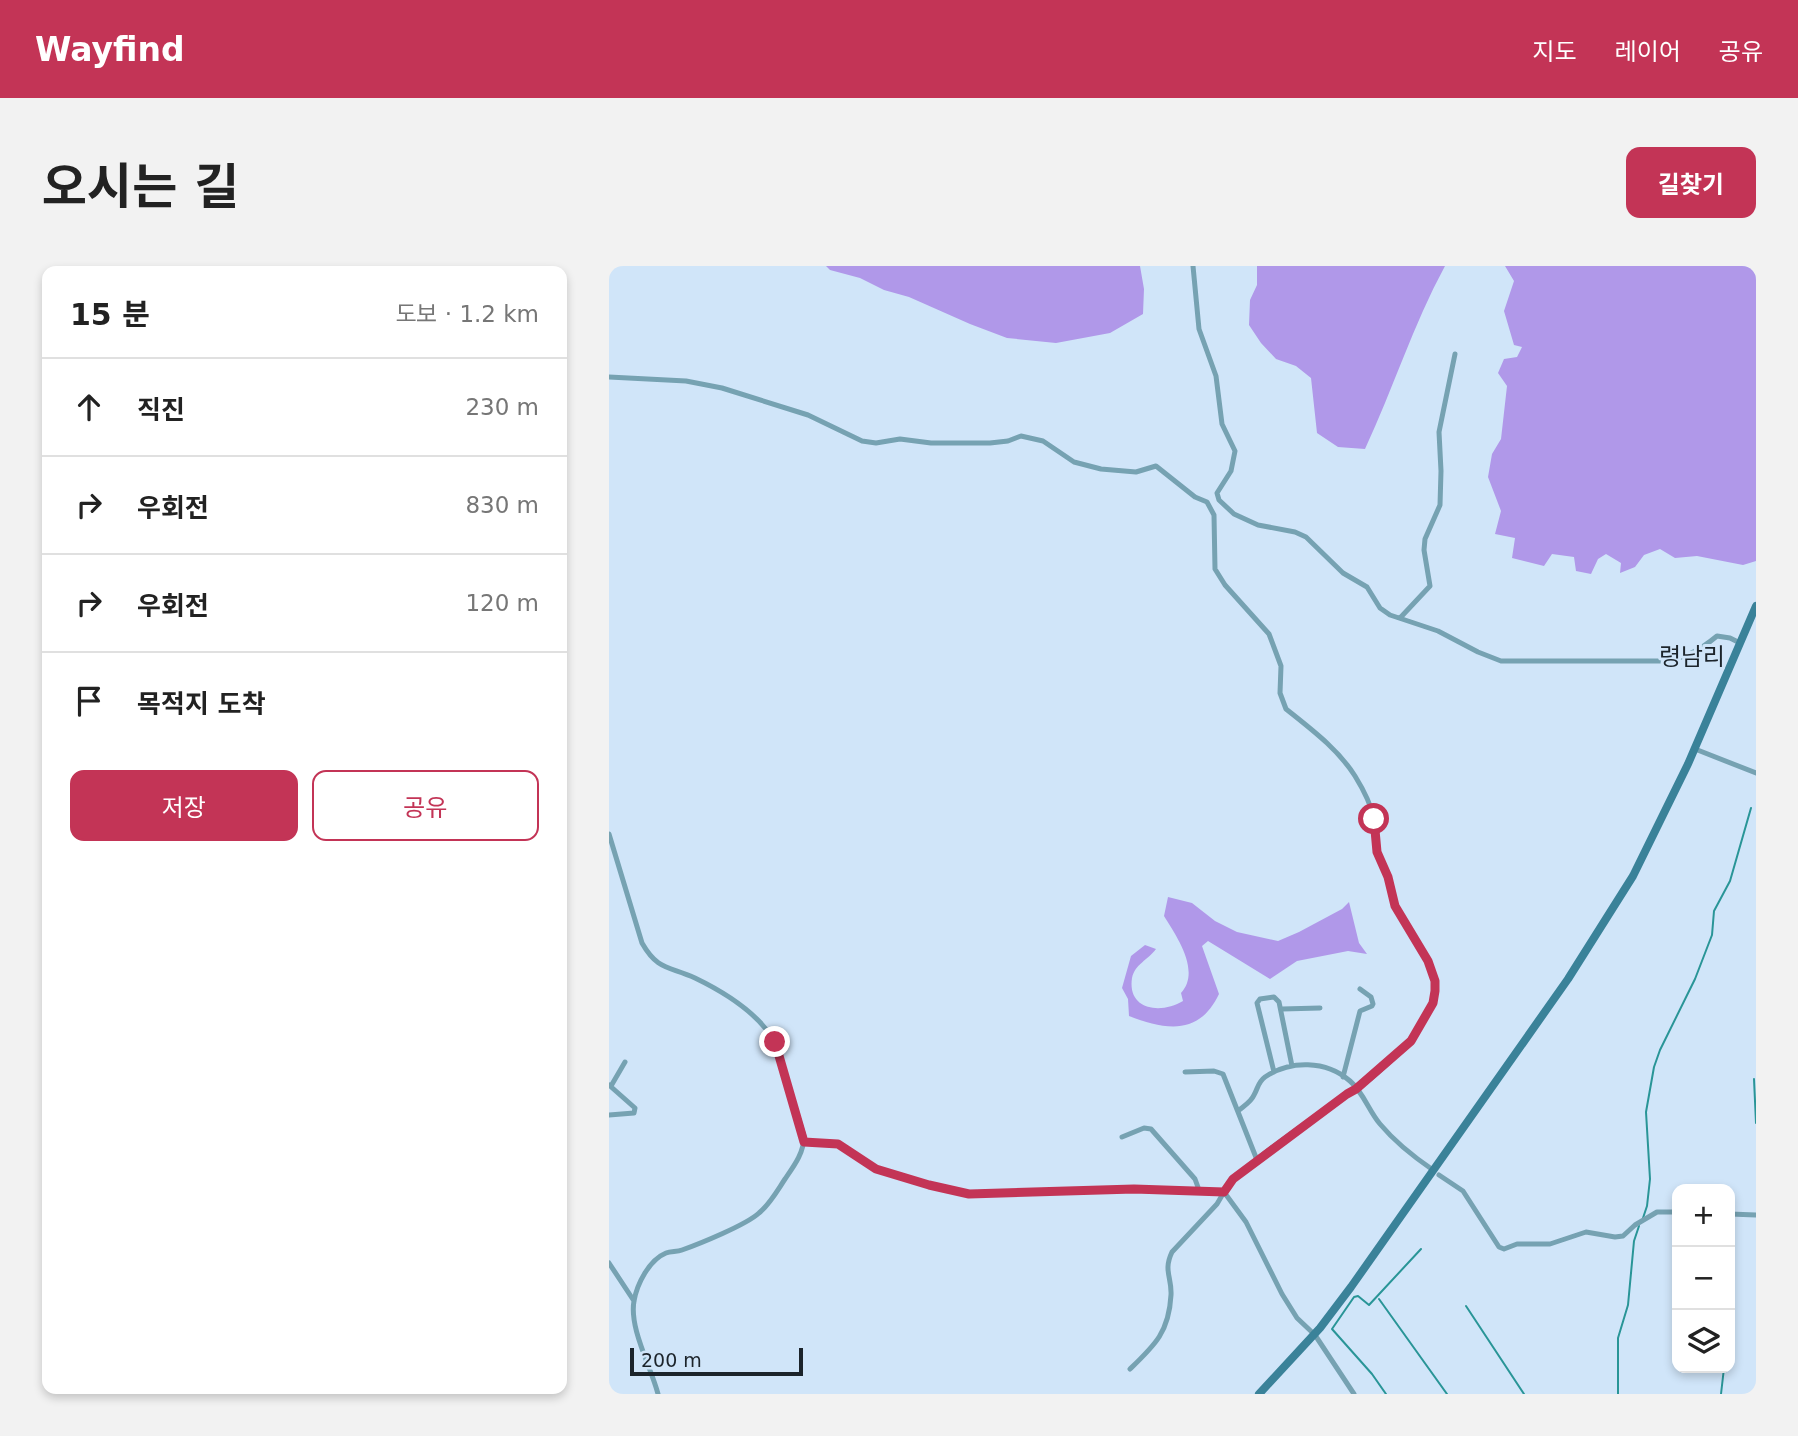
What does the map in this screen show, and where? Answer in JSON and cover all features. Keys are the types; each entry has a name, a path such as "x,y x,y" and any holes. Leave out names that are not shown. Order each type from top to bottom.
{"main road":[{"path":"1259,1394 1315,1335 1436,1173 1608,917 1660,824 1756,606"}],"street":[{"path":"1193,266 1199,329 1216,376 1222,424 1235,451 1231,471 1218,489 1219,500 1234,514 1258,525 1295,532 1306,537 1343,573 1367,587 1380,608 1438,631 1501,661 1660,661 1681,659 1717,636 1740,643"},
{"path":"1400,618 1430,586 1424,550 1425,539 1440,505 1439,432 1455,354"},
{"path":"609,377 686,381 722,388 809,415 862,441 876,443 899,439 931,443 990,443 1008,442 1021,436 1043,441 1074,462 1101,469 1136,472 1156,466 1207,502 1214,516 1215,569 1225,585 1269,634 1281,666 1282,703 1341,757 1367,797 1374,819 1377,852 1388,877 1395,906 1424,952 1435,981 1433,1003 1411,1041 1356,1089 1233,1179 1217,1205 1172,1252 1167,1275 1172,1293 1163,1333 1157,1343 1130,1369"},
{"path":"1695,749 1756,773"},
{"path":"609,834 642,943 651,959 661,966 695,978 735,1002 767,1029 775,1042 804,1142 794,1166 770,1202 757,1215 701,1242 666,1253 653,1263 640,1283 634,1301 635,1322 657,1394"},
{"path":"1343,1077 1360,1011 1373,1003 1371,997 1360,989"},
{"path":"1274,1072 1257,1003 1260,999 1274,996 1282,1009 1292,1066"},
{"path":"1282,1009 1320,1008"},
{"path":"609,1115 634,1113 635,1108 610,1086 625,1062"},
{"path":"1239,1110 1255,1094 1261,1080 1292,1066 1309,1063 1343,1077 1350,1081 1391,1136 1463,1191 1499,1247 1550,1244 1586,1232 1623,1236 1657,1212 1672,1212"},
{"path":"1185,1072 1214,1071 1223,1074 1257,1160"},
{"path":"1122,1137 1144,1128 1151,1129 1195,1179 1199,1189"},
{"path":"804,1142 838,1144 876,1169 969,1194 1080,1189 1199,1189 1224,1192 1246,1222 1297,1318 1315,1335 1354,1394"},
{"path":"1735,1214 1756,1215"},
{"path":"609,1263 634,1301"}],"shaded area":[{"path":"826,266 1140,266 1144,289 1143,314 1110,333 1056,343 1007,338 860,278 830,270"},
{"path":"1257,266 1445,266 1423,311 1365,449 1338,447 1317,433 1311,378 1296,366 1276,359 1249,325 1250,300 1257,285"},
{"path":"1505,266 1756,266 1756,561 1743,565 1697,556 1675,558 1660,549 1644,555 1635,567 1620,573 1621,563 1606,554 1598,559 1591,574 1576,571 1574,557 1552,554 1544,566 1512,558 1515,538 1495,534 1501,511 1488,477 1492,454 1501,439 1507,386 1498,373 1504,359 1517,357 1522,347 1514,345 1504,311 1514,281"},
{"path":"1168,897 1192,903 1215,921 1237,932 1278,941 1342,909 1349,902 1359,943 1367,954 1348,951 1297,961 1270,979 1208,941 1202,946 1219,994 1211,1008 1202,1017 1180,1026 1143,1021 1129,1016 1128,999 1122,988 1131,956 1145,945 1156,949 1139,966 1132,978 1135,997 1148,1007 1165,1008 1183,1001 1181,993 1189,975 1185,954 1164,916"}],"waterway":[{"path":"1643,1218 1650,1179 1646,1112 1654,1067 1695,979 1712,935 1714,911 1730,881 1751,808"},
{"path":"1754,1079 1756,1123"},
{"path":"1618,1394 1618,1338 1628,1305 1634,1241 1639,1226"},
{"path":"1386,1394 1332,1329 1354,1297 1358,1296 1369,1305 1421,1249"},
{"path":"1379,1299 1447,1394"},
{"path":"1466,1306 1524,1394"},
{"path":"1721,1394 1723,1373"}],"district":[{"name":"령남리","path":"1692,657"}],"route":[{"path":"775,1042 804,1142 838,1144 876,1169 969,1194 1080,1189 1199,1189 1224,1192 1233,1179 1356,1089 1401,1051 1411,1041 1433,1003 1433,973 1424,952 1395,906 1388,877 1377,852 1374,819"}]}
